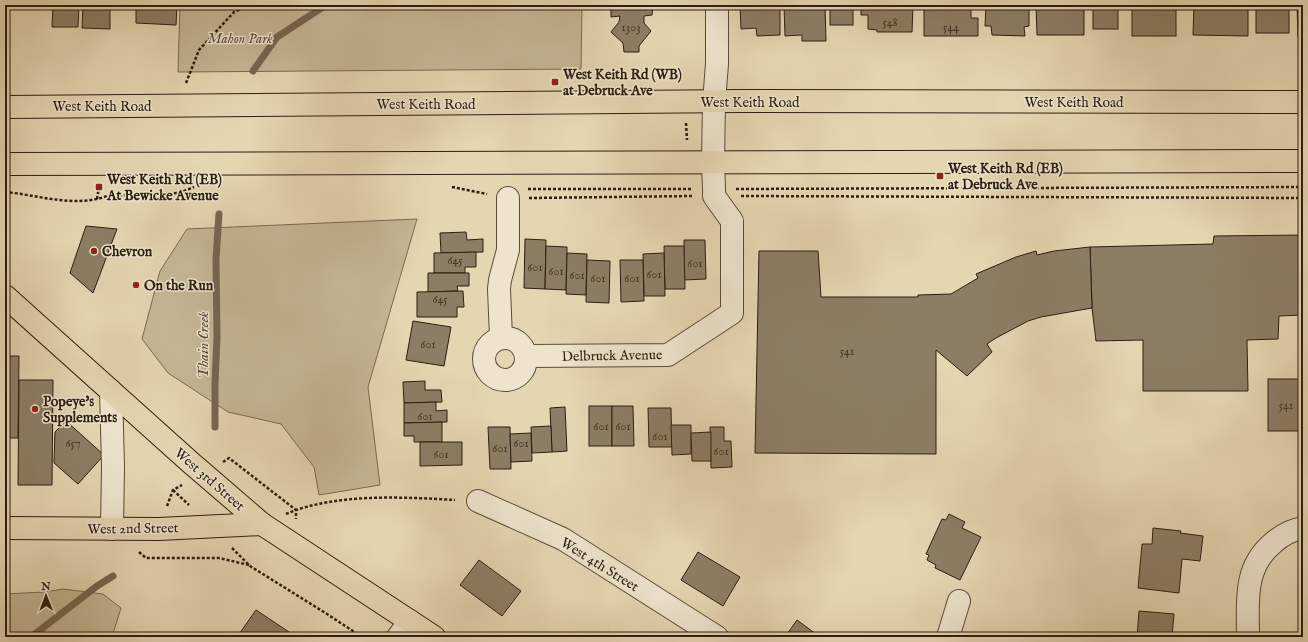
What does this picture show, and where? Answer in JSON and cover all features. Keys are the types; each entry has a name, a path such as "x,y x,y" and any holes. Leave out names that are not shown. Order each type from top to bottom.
{"main road":[{"name":"West Keith Road","path":"5,107 714,102 1303,102"},
{"path":"5,164 1303,161"},
{"name":"West 3rd Street","path":"5,296 203,474 262,524 404,629 434,637"},
{"name":"West 2nd Street","path":"5,528 159,529 262,524"}],"street":[{"path":"714,196 712,162 717,64 717,5"},
{"name":"Delbruck Avenue","path":"526,356 668,355 732,313 732,221 714,196"},
{"path":"501,338 499,289 508,250 508,198"},
{"path":"501,338 509,338 517,341 523,348 526,356 526,365 522,372 509,380 501,380 494,377 488,372 485,364 484,356 487,348 493,342 501,338"},
{"path":"111,391 113,466 112,529"},
{"name":"West 4th Street","path":"478,501 562,539 717,637"},
{"path":"1248,637 1249,583 1258,559 1266,549 1289,531 1303,528"},
{"path":"948,637 959,601"}],"path":[{"path":"185,84 199,50 234,12 250,5"},
{"path":"684,121 687,124 687,142 684,146"},
{"path":"5,192 82,201 107,196 179,193 196,186"},
{"path":"449,186 508,198 714,196 1303,198"},
{"path":"98,199 99,187"},
{"path":"229,458 296,510"},
{"path":"262,524 296,510 330,502 377,498 427,498 478,501"},
{"path":"146,558 219,558 250,566 362,637"}],"green space":[{"name":"Mahon Park","path":"180,5 582,5 581,69 178,72"},
{"path":"417,219 368,387 380,485 319,495 314,467 281,424 228,412 168,373 142,339 160,271 187,229"},
{"path":"63,589 103,594 121,608 112,637 5,637 5,594 45,592"}],"building":[{"path":"5,5 41,5 41,8 5,7"},
{"path":"53,5 79,5 78,27 52,27"},
{"path":"83,5 110,5 110,29 82,28"},
{"path":"136,5 177,5 176,25 136,23"},
{"path":"611,5 653,5 652,15 644,16 644,23 651,31 639,46 639,52 624,52 623,43 611,32 619,22 620,16 611,17"},
{"path":"740,5 780,5 780,35 757,36 756,28 741,29"},
{"path":"784,5 825,5 826,41 802,41 802,35 785,36"},
{"path":"830,5 853,5 853,25 830,25"},
{"path":"861,5 913,5 912,32 877,32 877,30 868,29 868,15 861,15"},
{"path":"924,5 971,5 971,18 978,18 978,36 924,36"},
{"path":"986,5 1029,5 1029,26 1024,27 1025,36 992,35 991,26 985,26"},
{"path":"1036,5 1084,5 1084,35 1037,35"},
{"path":"1093,5 1118,5 1118,29 1093,29"},
{"path":"1132,5 1176,5 1176,36 1132,36"},
{"path":"1194,5 1248,5 1248,36 1193,35"},
{"path":"1256,5 1289,5 1289,33 1256,33"},
{"path":"1297,5 1303,5 1303,36 1298,37"},
{"path":"86,226 117,229 93,293 70,273"},
{"path":"466,232 467,240 483,239 483,252 441,253 440,233"},
{"path":"1303,235 1303,315 1279,316 1278,339 1247,340 1248,391 1143,391 1143,340 1096,341 1092,308 1090,247 1213,244 1214,236"},
{"path":"525,239 546,240 545,289 524,288"},
{"path":"684,240 705,240 706,279 684,280"},
{"path":"546,246 567,247 566,290 545,289"},
{"path":"664,246 684,246 685,289 665,289"},
{"path":"1090,247 1092,308 1041,317 1028,321 996,338 987,344 992,352 967,376 936,350 936,454 755,453 759,251 818,251 821,297 918,297 918,295 951,294 978,278 976,274 1016,257 1036,251 1037,255 1054,251"},
{"path":"476,252 476,267 465,267 465,273 434,273 434,253"},
{"path":"567,253 587,254 586,295 566,294"},
{"path":"664,253 665,296 644,296 643,254"},
{"path":"587,260 610,261 609,303 586,302"},
{"path":"620,260 643,260 644,301 621,302"},
{"path":"428,273 469,273 469,286 457,286 458,291 428,292"},
{"path":"463,291 464,307 457,307 457,317 417,317 417,292"},
{"path":"413,321 451,327 444,366 406,360"},
{"path":"5,356 19,356 18,438 5,438"},
{"path":"1268,379 1303,379 1303,431 1268,431"},
{"name":"Popeye's Supplements","path":"19,380 53,380 52,485 18,485"},
{"path":"425,381 425,390 441,390 442,402 404,403 403,382"},
{"path":"436,402 436,411 447,410 447,422 404,423 404,403"},
{"path":"589,406 612,406 612,446 589,446"},
{"path":"612,406 633,406 634,446 612,446"},
{"path":"565,407 567,451 552,452 550,408"},
{"path":"648,408 671,408 672,447 649,447"},
{"path":"66,421 104,455 78,484 54,463 55,432"},
{"path":"442,422 442,442 414,442 414,436 404,436 404,423"},
{"path":"671,425 691,425 691,454 672,455"},
{"path":"551,426 552,452 532,453 531,427"},
{"path":"488,427 510,427 511,469 490,469"},
{"path":"710,427 724,427 724,441 731,441 732,467 711,468"},
{"path":"711,432 711,461 692,461 691,433"},
{"path":"531,433 532,461 511,462 510,434"},
{"path":"420,442 462,442 462,465 420,466"},
{"path":"949,514 965,522 962,528 981,537 960,580 935,568 936,565 927,560 929,555 926,554 942,519 946,520"},
{"path":"1153,528 1181,531 1180,533 1203,536 1200,561 1182,559 1179,593 1138,588 1142,544 1152,544"},
{"path":"698,552 740,577 723,606 681,580"},
{"path":"479,560 521,591 502,616 460,585"},
{"path":"256,610 292,634 290,637 237,637"},
{"path":"1139,611 1174,614 1172,637 1137,637"},
{"path":"797,620 820,637 785,637"},
{"path":"608,632 617,637 605,637"}],"waterway":[{"name":"Thain Creek","path":"253,71 277,37 326,5"},
{"name":"Thain Creek","path":"215,427 217,337 216,259 219,214"},
{"name":"Thain Creek","path":"31,637 97,586 113,576"}],"place":[{"name":"West Keith Rd (WB) at Debruck Ave","path":"555,82"},
{"name":"West Keith Rd (EB) at Debruck Ave","path":"940,176"},
{"name":"West Keith Rd (EB) At Bewicke Avenue","path":"99,187"},
{"name":"Chevron","path":"94,251"},
{"name":"On the Run","path":"136,285"},
{"name":"Popeye's Supplements","path":"35,409"}]}
